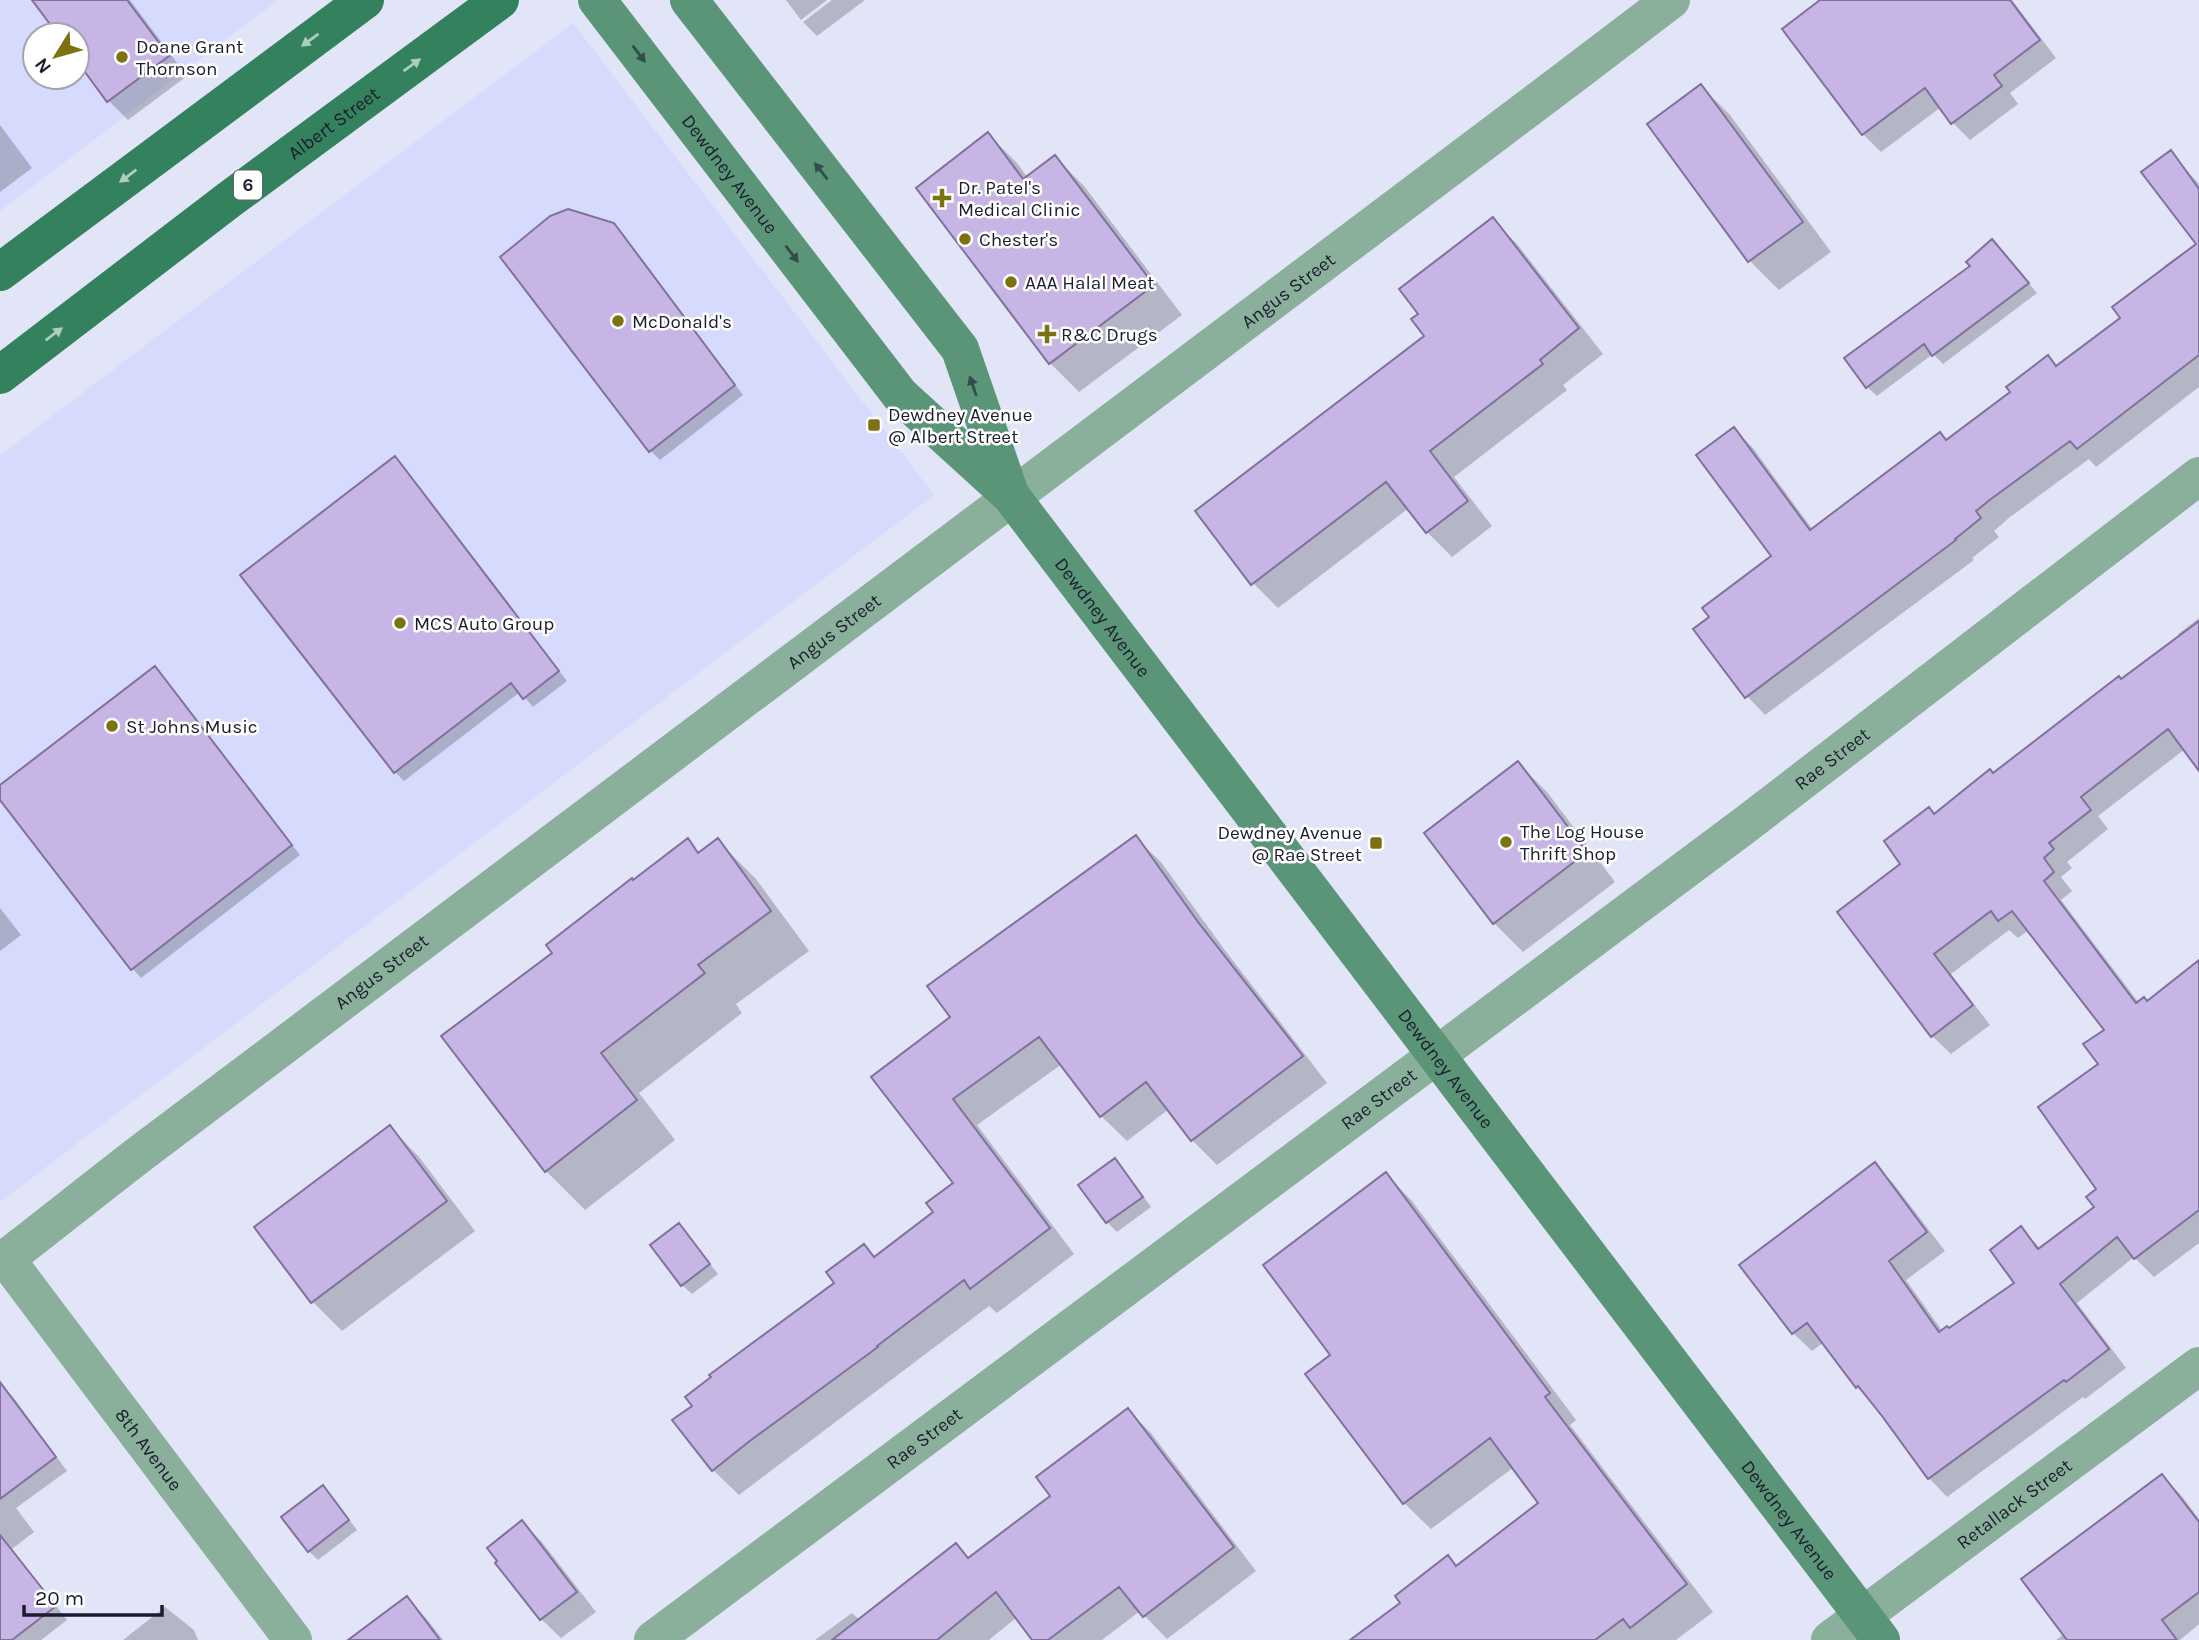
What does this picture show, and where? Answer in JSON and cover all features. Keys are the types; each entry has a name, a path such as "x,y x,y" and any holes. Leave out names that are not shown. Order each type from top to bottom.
{"main road":[{"path":"0,272 365,0"},
{"name":"Albert Street","path":"0,375 229,199 500,0"},
{"name":"Dewdney Avenue","path":"597,0 900,395 1011,496 1872,1628"},
{"name":"Dewdney Avenue","path":"688,0 960,349 1011,496"}],"street":[{"name":"Angus Street","path":"3,1261 144,1151 1011,496 1331,259 1671,0"},
{"name":"Rae Street","path":"653,1640 1745,825 2199,476"},
{"name":"8th Avenue","path":"3,1261 293,1640"},
{"name":"Retallack Street","path":"1830,1640 1872,1628 2199,1366"}],"shaded area":[{"path":"0,0 278,0 0,211"},
{"path":"573,23 934,495 0,1202 0,455"}],"building":[{"path":"32,0 127,0 169,56 107,102 91,80 91,21 48,21"},
{"path":"1820,0 2010,0 2040,40 1994,75 2002,86 1951,124 1925,88 1862,135 1782,29"},
{"path":"1701,84 1803,222 1748,262 1647,124"},
{"path":"988,132 1023,179 1055,155 1154,285 1049,364 916,188"},
{"path":"2171,150 2199,189 2199,355 2077,449 2070,441 1991,499 1976,511 1981,518 1956,540 1745,698 1693,629 1709,617 1702,608 1771,556 1696,455 1734,427 1810,530 1940,432 1946,440 2010,392 2006,387 2048,355 2056,366 2120,318 2112,307 2196,244 2141,172"},
{"name":"McDonald's","path":"568,209 614,223 735,385 649,452 500,257 550,216"},
{"path":"1493,217 1579,328 1540,360 1543,364 1430,451 1468,501 1426,533 1386,482 1251,585 1195,511 1424,336 1411,319 1418,314 1399,289"},
{"path":"1992,239 2029,283 1932,356 1924,344 1866,388 1844,358 1970,266 1966,262"},
{"name":"MCS Auto Group","path":"395,456 559,671 523,699 511,683 394,773 240,575"},
{"path":"2199,621 2199,771 2168,729 2081,797 2091,810 2049,843 2054,849 2044,858 2054,872 2044,881 2136,1003 2144,997 2147,1001 2199,960 2199,1210 2134,1259 2117,1237 2060,1284 2109,1349 1928,1479 1882,1416 1858,1386 1856,1388 1807,1323 1792,1334 1739,1265 1875,1162 1927,1232 1889,1261 1939,1332 1947,1326 1949,1328 2014,1283 1990,1250 2021,1226 2038,1249 2094,1207 2086,1197 2096,1189 2038,1107 2098,1064 2083,1044 2104,1030 2012,911 1998,921 1991,911 1934,954 1973,1005 1931,1037 1837,912 1900,864 1884,841 1929,807 1934,814 1990,769 1993,773 2119,676 2121,679"},
{"path":"155,666 292,845 131,970 0,800 0,785"},
{"name":"The Log House Thrift Shop","path":"1518,761 1587,852 1493,924 1424,833"},
{"path":"1136,835 1198,922 1303,1056 1191,1141 1146,1082 1100,1117 1039,1037 953,1099 1050,1228 970,1289 964,1280 712,1471 672,1420 692,1406 685,1397 711,1377 709,1375 834,1283 826,1272 864,1244 874,1257 933,1212 926,1203 953,1183 871,1077 950,1017 927,986"},
{"path":"688,838 698,853 718,838 771,911 698,965 705,973 601,1053 637,1100 545,1172 441,1036 552,953 546,945"},
{"path":"390,1125 447,1201 311,1303 254,1227"},
{"path":"1115,1158 1143,1197 1106,1223 1078,1185"},
{"path":"1386,1172 1550,1393 1545,1397 1687,1584 1630,1628 1623,1619 1595,1640 1350,1640 1400,1603 1395,1596 1448,1555 1456,1566 1538,1503 1490,1438 1403,1504 1305,1374 1330,1355 1263,1265"},
{"path":"679,1223 710,1264 681,1286 650,1245"},
{"path":"0,1382 56,1457 0,1499"},
{"path":"1128,1408 1234,1547 1143,1617 1119,1587 1048,1640 1032,1640 996,1592 937,1640 832,1640 956,1543 968,1558 1050,1496 1036,1477"},
{"path":"2162,1474 2199,1522 2199,1592 2162,1620 2177,1640 2067,1640 2021,1579"},
{"path":"323,1485 349,1520 308,1552 281,1517"},
{"path":"522,1520 577,1592 540,1620 495,1563 497,1561 487,1548"},
{"path":"0,1535 56,1606 12,1640 0,1640"},
{"path":"407,1596 440,1640 348,1640"}],"place":[{"name":"Doane Grant Thornson","path":"122,57"},
{"name":"Dr. Patel's Medical Clinic","path":"942,198"},
{"name":"Chester's","path":"965,239"},
{"name":"AAA Halal Meat","path":"1011,282"},
{"name":"McDonald's","path":"618,321"},
{"name":"R&C Drugs","path":"1047,334"},
{"name":"Dewdney Avenue @ Albert Street","path":"874,425"},
{"name":"MCS Auto Group","path":"400,623"},
{"name":"St Johns Music","path":"112,726"},
{"name":"The Log House Thrift Shop","path":"1506,842"},
{"name":"Dewdney Avenue @ Rae Street","path":"1376,843"}]}
